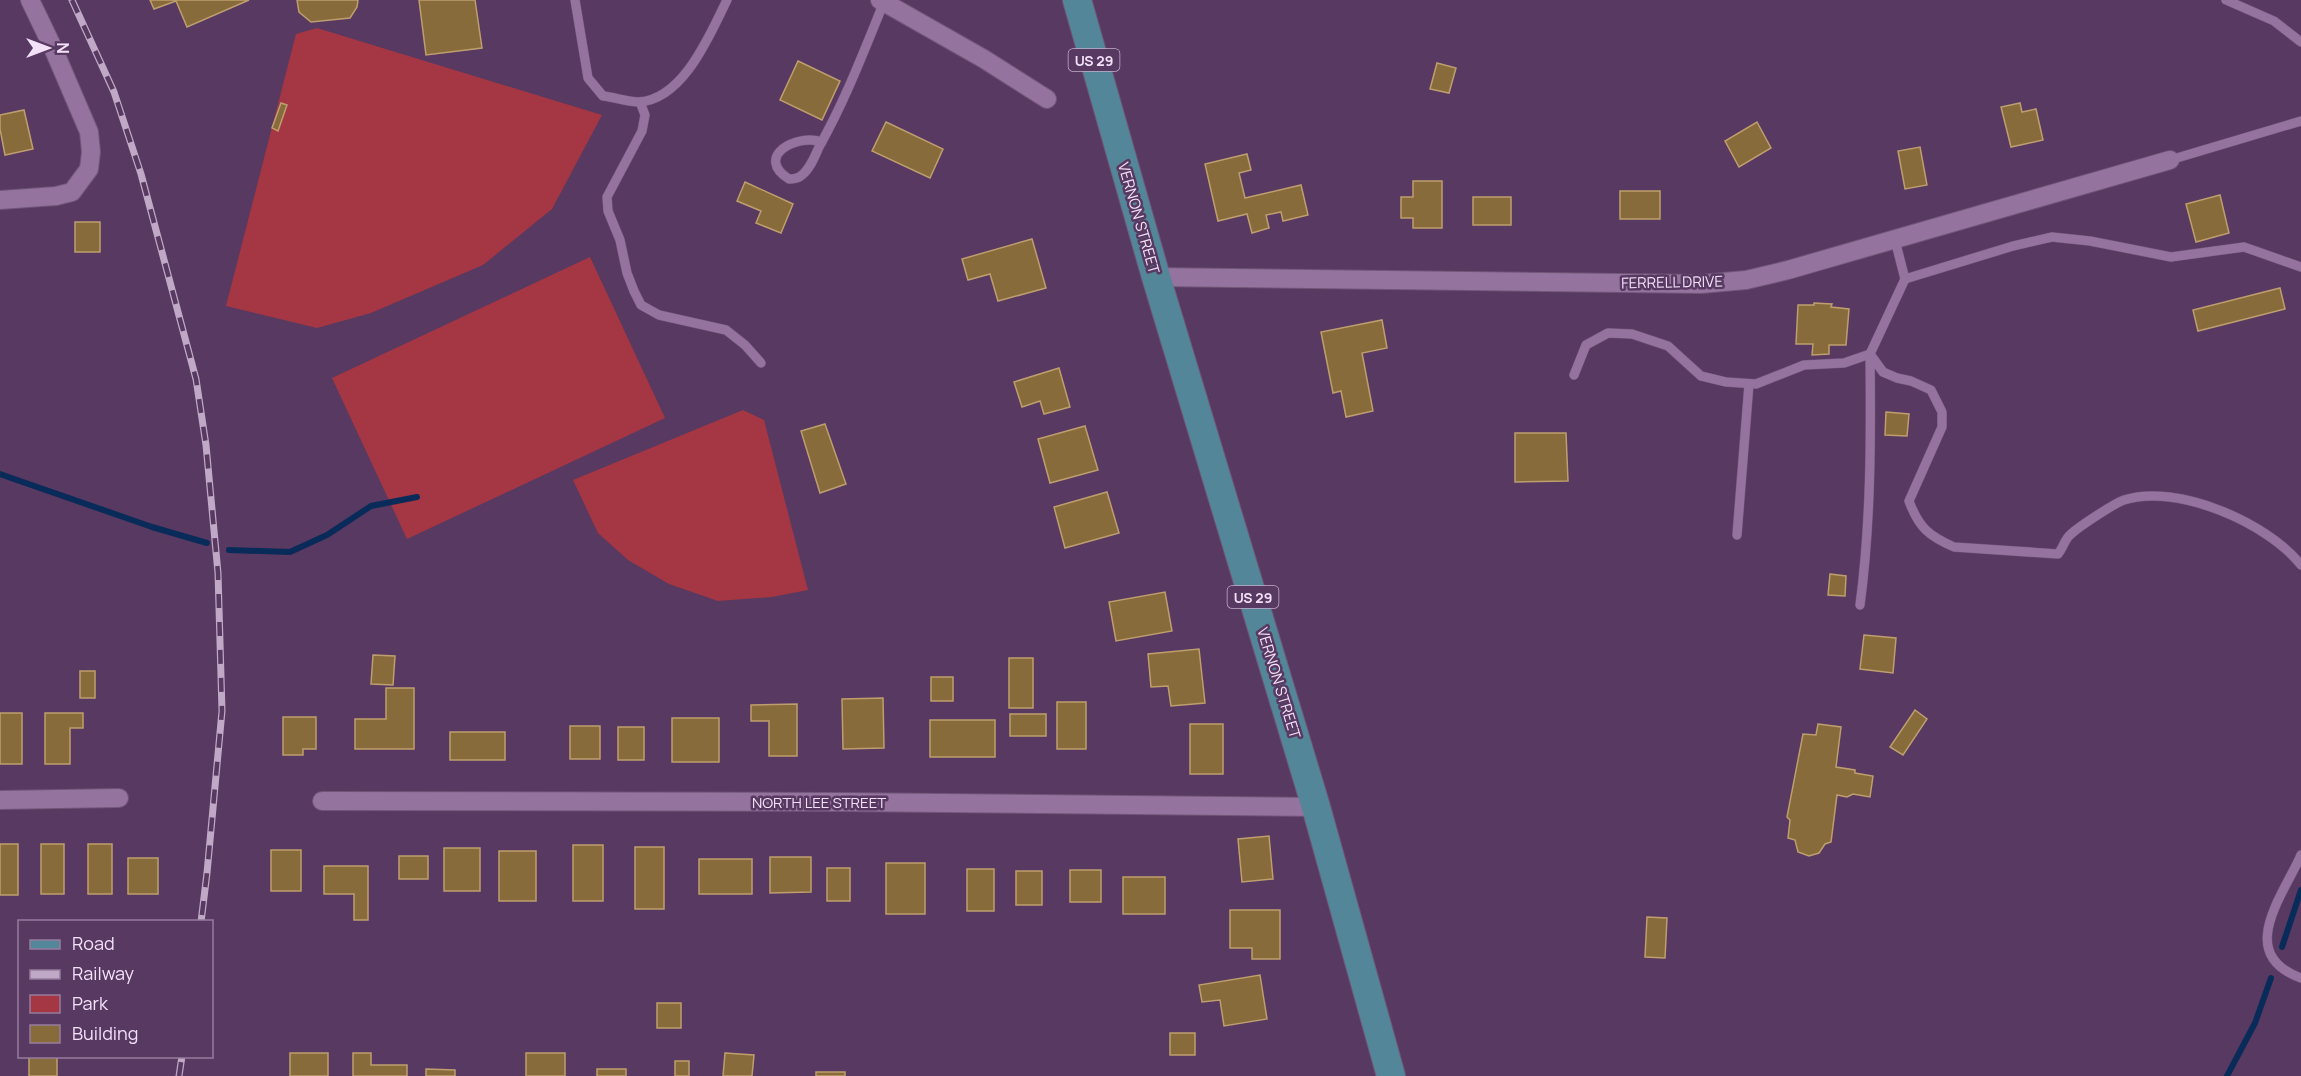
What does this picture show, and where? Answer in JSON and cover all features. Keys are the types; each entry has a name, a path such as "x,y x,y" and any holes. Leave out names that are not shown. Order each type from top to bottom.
{"main road":[{"name":"VERNON STREET","path":"1077,0 1156,277 1316,807 1391,1076"}],"street":[{"path":"0,200 56,196 72,192 89,169 90,132 30,0"},
{"path":"882,1 984,59 1047,99"},
{"name":"FERRELL DRIVE","path":"1156,277 1701,284 1746,280 1895,240 2170,160"},
{"path":"0,800 119,798"},
{"name":"NORTH LEE STREET","path":"322,801 841,802 1316,807"}],"lane":[{"path":"576,3 588,78 603,96 640,102 666,93 699,57 727,0"},
{"path":"2226,0 2274,21 2301,42"},
{"path":"822,142 805,138 787,146 780,151 776,165 789,179 804,174 835,119 882,1"},
{"path":"640,102 645,115 642,131 607,197 608,211 620,240 627,273 634,291 641,305 659,315 726,330 745,345 761,363"},
{"path":"2170,160 2301,122"},
{"path":"1905,279 2013,246 2052,237 2090,241 2171,257 2244,247 2301,267"},
{"path":"1860,604 1866,560 1871,435 1870,354 1905,279 1895,240"},
{"path":"1574,375 1586,345 1608,333 1632,334 1668,346 1701,376 1749,384 1756,384 1804,365 1844,363 1870,354"},
{"path":"1870,354 1883,372 1931,390 1942,412 1942,428 1909,501 1922,529 1942,542 1954,547 2058,554 2069,536 2123,500 2167,496 2207,506 2243,521 2267,534 2292,553 2301,565"},
{"path":"1737,535 1749,384"},
{"path":"2301,855 2266,932 2266,946 2275,961 2301,978"}],"green space":[{"path":"317,28 602,115 552,209 483,265 371,313 317,328 226,306 296,34"},
{"path":"590,257 665,418 407,539 332,378"},
{"path":"743,410 764,420 808,590 772,597 718,601 669,584 628,560 598,533 573,480"}],"building":[{"path":"150,0 249,0 187,27 176,1 154,9"},
{"path":"297,0 358,0 357,7 350,18 311,22 299,12"},
{"path":"419,0 475,0 482,48 426,55"},
{"path":"798,61 840,81 822,120 780,100"},
{"path":"1437,63 1456,68 1449,93 1430,89"},
{"path":"281,103 287,105 278,131 272,128"},
{"path":"2020,103 2022,112 2036,109 2043,140 2011,147 2001,107"},
{"path":"24,110 33,149 5,155 0,115"},
{"path":"886,122 943,149 930,178 872,151"},
{"path":"1757,122 1771,148 1739,167 1725,141"},
{"path":"1920,147 1927,185 1905,189 1898,151"},
{"path":"1247,154 1251,170 1239,173 1245,198 1301,185 1308,215 1283,221 1281,212 1266,215 1269,228 1252,233 1247,214 1218,221 1205,164"},
{"path":"1413,181 1442,181 1442,228 1413,228 1413,218 1401,218 1401,197 1413,197"},
{"path":"745,182 793,204 781,233 756,223 761,211 737,201"},
{"path":"1620,191 1660,191 1660,219 1620,219"},
{"path":"2220,195 2229,233 2196,242 2186,204"},
{"path":"1473,197 1511,197 1511,225 1473,225"},
{"path":"75,222 100,222 100,252 75,252"},
{"path":"1032,239 1046,288 998,301 990,274 968,280 962,259"},
{"path":"2280,288 2285,309 2198,331 2193,310"},
{"path":"1814,303 1832,304 1831,307 1849,309 1846,345 1829,345 1829,354 1812,355 1813,344 1796,344 1798,305 1814,305"},
{"path":"1382,320 1387,348 1362,353 1373,411 1346,417 1341,391 1333,393 1321,332"},
{"path":"1059,368 1070,407 1044,414 1040,401 1022,407 1014,382"},
{"path":"1886,412 1909,414 1907,436 1885,435"},
{"path":"825,424 846,484 820,493 801,431"},
{"path":"1085,426 1098,470 1050,483 1038,439"},
{"path":"1515,433 1566,433 1568,481 1515,482"},
{"path":"1107,492 1119,533 1065,548 1054,507"},
{"path":"1830,574 1846,576 1845,596 1828,595"},
{"path":"1165,592 1172,631 1116,641 1109,602"},
{"path":"1864,635 1896,638 1893,673 1860,669"},
{"path":"1199,649 1205,703 1171,706 1168,686 1151,687 1148,654"},
{"path":"373,655 395,656 393,685 371,684"},
{"path":"1009,658 1033,658 1033,708 1009,708"},
{"path":"80,671 95,671 95,698 80,698"},
{"path":"931,677 953,677 953,701 931,701"},
{"path":"386,688 414,688 414,749 355,749 355,719 386,719"},
{"path":"883,698 884,748 843,749 842,699"},
{"path":"1057,702 1086,702 1086,749 1057,749"},
{"path":"797,704 797,756 769,756 769,721 751,721 751,705"},
{"path":"1915,710 1927,719 1903,755 1890,747"},
{"path":"0,713 22,713 22,764 0,764"},
{"path":"45,713 83,713 83,728 70,728 70,764 45,764"},
{"path":"1010,714 1046,714 1046,736 1010,736"},
{"path":"283,717 316,717 316,749 303,749 303,755 283,755"},
{"path":"672,718 719,718 719,762 672,762"},
{"path":"930,720 995,720 995,757 930,757"},
{"path":"1190,724 1223,724 1223,774 1190,774"},
{"path":"1818,724 1841,727 1836,767 1873,776 1870,797 1853,794 1847,797 1837,795 1831,842 1825,844 1819,853 1809,856 1798,852 1795,840 1788,838 1790,820 1787,817 1803,734 1816,735"},
{"path":"570,726 600,726 600,759 570,759"},
{"path":"618,727 644,727 644,760 618,760"},
{"path":"450,732 505,732 505,760 450,760"},
{"path":"1269,836 1273,879 1242,882 1238,839"},
{"path":"0,844 18,844 18,895 0,895"},
{"path":"41,844 64,844 64,894 41,894"},
{"path":"88,844 112,844 112,894 88,894"},
{"path":"573,845 603,845 603,901 573,901"},
{"path":"635,847 664,847 664,909 635,909"},
{"path":"444,848 480,848 480,891 444,891"},
{"path":"271,850 301,850 301,891 271,891"},
{"path":"499,851 536,851 536,901 499,901"},
{"path":"399,856 428,856 428,879 399,879"},
{"path":"770,857 811,857 811,892 770,893"},
{"path":"128,858 158,858 158,894 128,894"},
{"path":"699,859 752,859 752,894 699,894"},
{"path":"886,863 925,863 925,914 886,914"},
{"path":"324,866 368,866 368,920 354,920 354,894 324,894"},
{"path":"827,868 850,868 850,901 827,901"},
{"path":"967,869 994,869 994,911 967,911"},
{"path":"1070,870 1101,870 1101,902 1070,902"},
{"path":"1016,871 1042,871 1042,905 1016,905"},
{"path":"1123,877 1165,877 1165,914 1123,914"},
{"path":"1230,910 1280,910 1280,959 1252,959 1252,948 1230,948"},
{"path":"1647,917 1667,918 1665,958 1645,957"},
{"path":"1260,975 1267,1019 1224,1026 1220,1000 1202,1002 1199,985"},
{"path":"657,1003 681,1003 681,1028 657,1028"},
{"path":"1170,1033 1195,1033 1195,1055 1170,1055"},
{"path":"290,1053 328,1053 328,1076 290,1076"},
{"path":"353,1053 371,1053 371,1065 407,1065 407,1076 353,1076"},
{"path":"526,1053 565,1053 565,1076 526,1076"},
{"path":"725,1053 754,1055 752,1076 723,1076"},
{"path":"29,1058 57,1058 57,1076 29,1076"},
{"path":"675,1061 689,1061 689,1076 675,1076"},
{"path":"426,1069 455,1070 455,1076 426,1076"},
{"path":"597,1069 626,1069 626,1076 597,1076"},
{"path":"816,1072 845,1072 845,1076 816,1076"}],"waterway":[{"path":"0,474 152,527 207,543"},
{"path":"229,550 290,552 327,535 371,506 417,497"},
{"path":"2282,947 2301,890"},
{"path":"2227,1076 2255,1023 2271,978"}],"railway":[{"path":"72,0 114,92 141,174 196,379 206,445 218,573 222,711 201,920"},
{"path":"179,1076 182,1058"}]}
